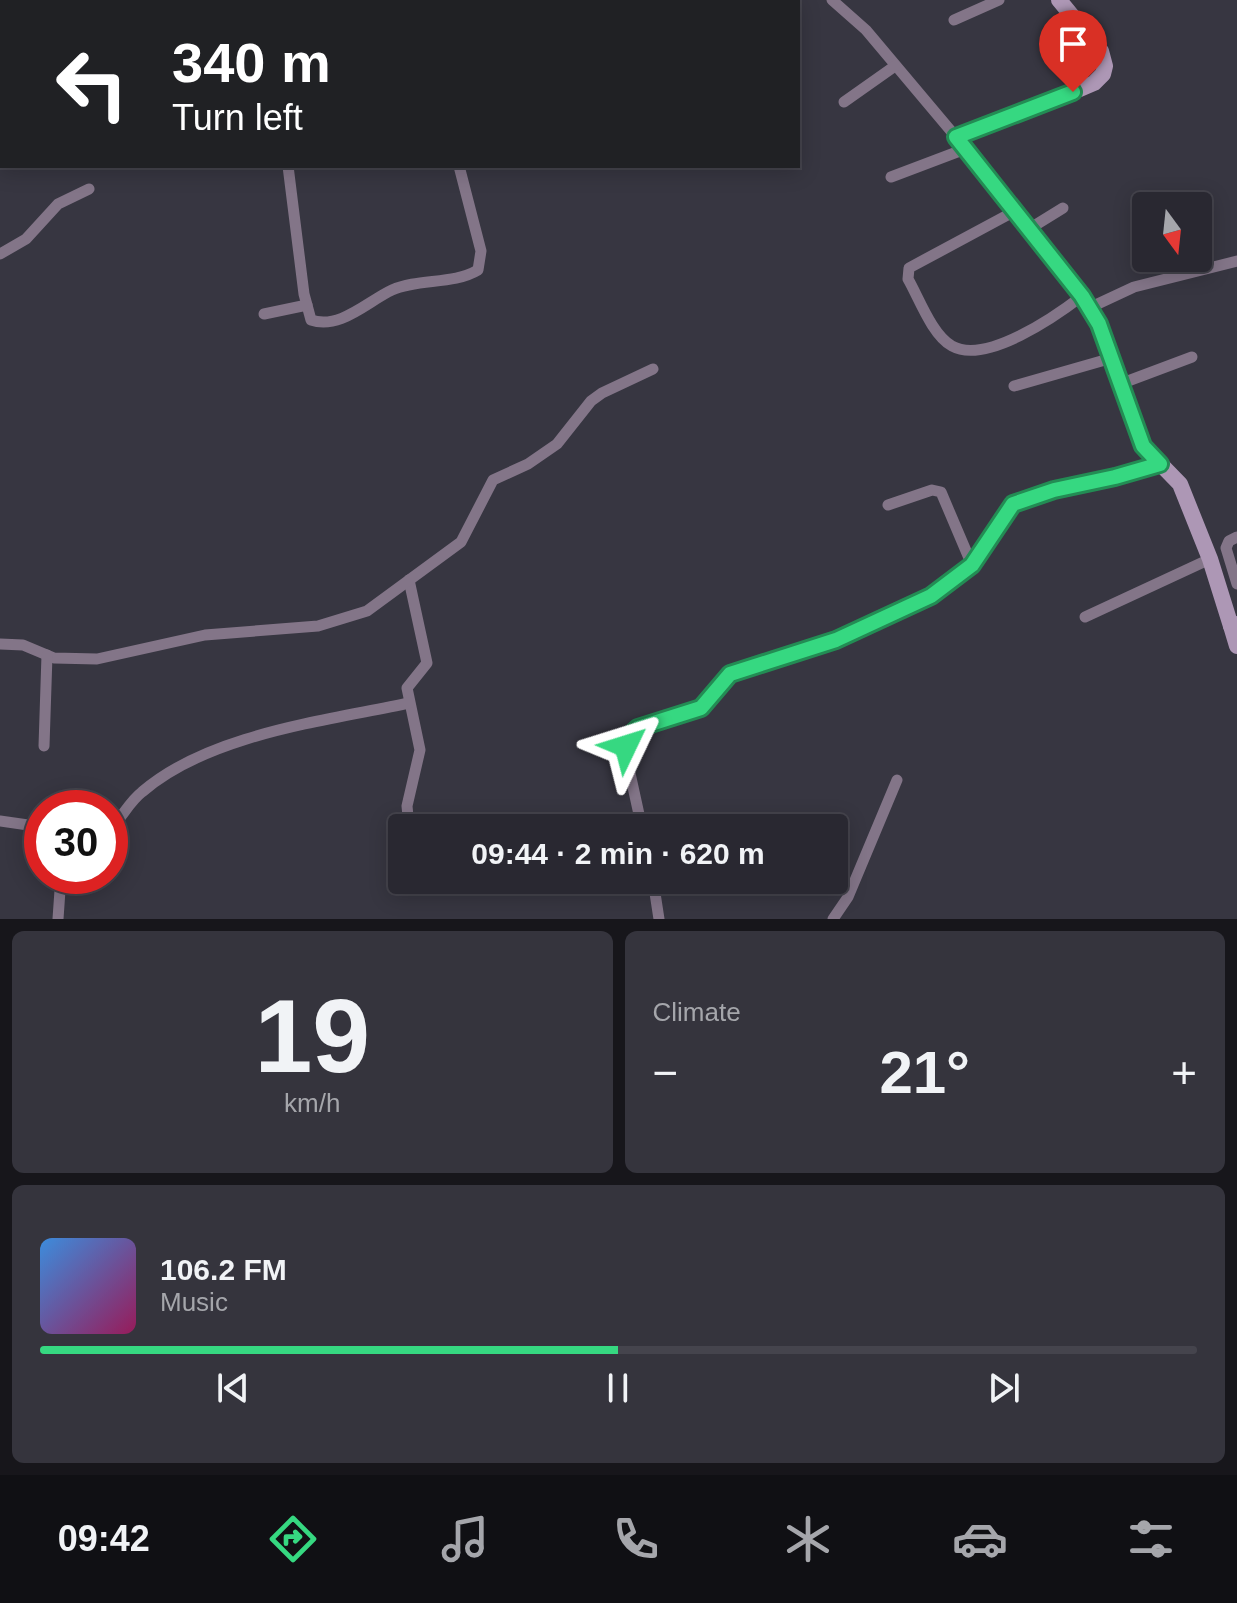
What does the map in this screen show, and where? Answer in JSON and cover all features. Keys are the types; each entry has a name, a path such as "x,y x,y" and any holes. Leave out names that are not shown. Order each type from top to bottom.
{"street":[{"path":"832,0 866,30 960,143 1099,324 1143,446 1180,484 1234,625 1237,646"},
{"path":"954,20 999,0"},
{"path":"891,177 1094,83 1103,74 1105,66 1101,51 1059,0"},
{"path":"844,102 895,66"},
{"path":"288,168 311,320 330,320 350,315 403,287 464,277 478,270 481,251 460,168"},
{"path":"0,254 26,239 58,204 89,189"},
{"path":"1029,229 1063,208"},
{"path":"1015,211 909,268 908,279 944,340 960,349 996,345 1085,302 1237,261"},
{"path":"264,314 307,305"},
{"path":"1120,384 1192,357"},
{"path":"1014,386 1112,358"},
{"path":"0,644 23,645 68,660 97,659 205,635 336,622 378,605 461,542 493,480 528,464 557,444 591,401 602,393 653,369"},
{"path":"639,814 626,755 628,737 638,728 701,708 730,674 836,640 931,596 972,565 1013,504 1054,490 1160,464"},
{"path":"888,505 932,490 941,492 972,565"},
{"path":"1237,537 1229,541 1226,548 1237,584"},
{"path":"1085,617 1210,559"},
{"path":"408,814 420,750 407,688 426,667 427,657 409,580"},
{"path":"44,746 47,655"},
{"path":"128,808 142,791 185,764 216,750 275,732 409,703"},
{"path":"833,919 848,897 897,780"},
{"path":"0,821 24,824"},
{"path":"58,919 60,894"},
{"path":"655,894 659,919"}],"route":[{"path":"626,746 628,737 644,724 701,708 730,674 836,640 931,596 972,565 1013,504 1054,490 1160,464 1143,446 1099,324 1082,296 956,137 1073,92"}]}
